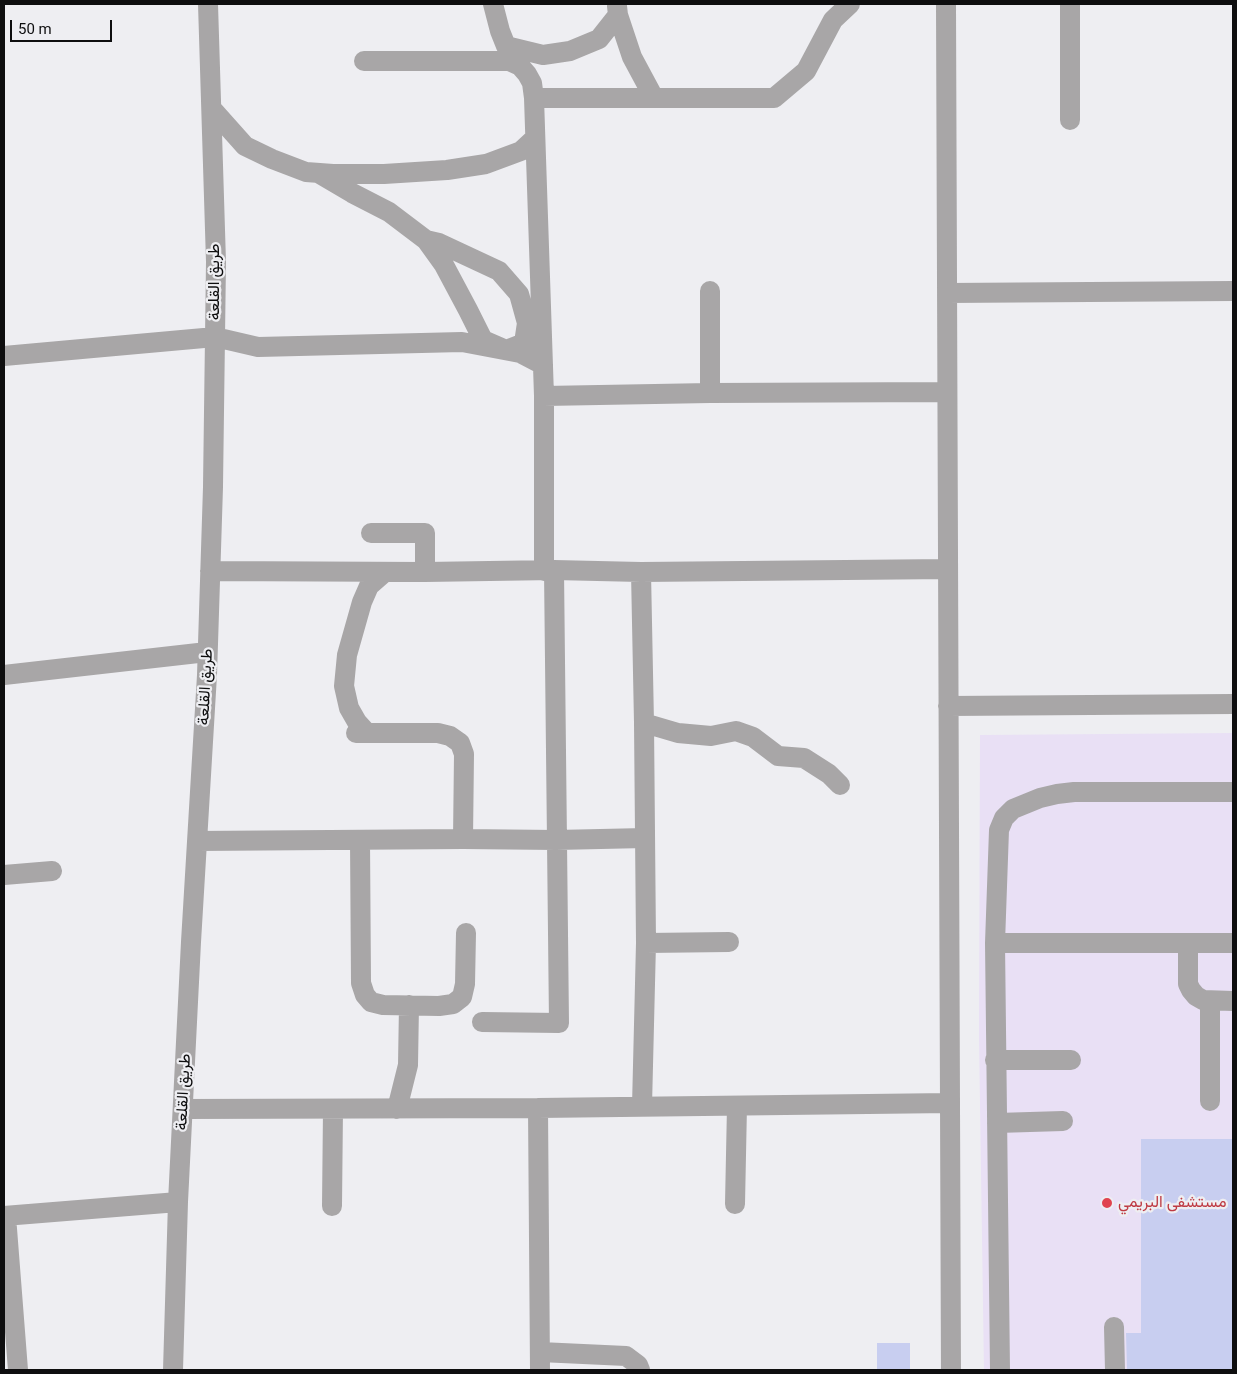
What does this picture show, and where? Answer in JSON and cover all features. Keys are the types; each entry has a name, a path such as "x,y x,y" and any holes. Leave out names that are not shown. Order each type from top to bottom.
{"street":[{"name":"طريق القلعة","path":"173,1370 178,1202 208,652 213,478 216,262 208,4"},
{"path":"493,4 506,46 543,55 570,51 599,39 617,9"},
{"path":"534,98 774,98 806,71 833,20 850,4"},
{"path":"946,4 951,1370"},
{"path":"1070,4 1070,120"},
{"path":"617,9 632,57 654,98"},
{"path":"364,62 509,62 520,66 527,74 532,83 534,98 549,571 559,1023 482,1022"},
{"path":"212,109 245,146 306,172 384,174 447,170 486,164 522,151 535,138"},
{"path":"318,173 389,212 426,240 444,265 483,340 506,350 524,342 527,324 519,294 499,271 439,243 426,240"},
{"path":"710,291 710,393"},
{"path":"947,293 1233,291"},
{"path":"4,356 215,337 258,347 462,342 520,353 543,364"},
{"path":"544,396 948,392"},
{"path":"371,532 425,533 425,572"},
{"path":"210,571 641,572 948,568"},
{"path":"385,572 369,586 362,602 347,655 344,686 348,708 362,732 438,733 450,736 460,743 464,754 463,839"},
{"path":"641,572 646,943 642,1106"},
{"path":"4,675 208,652"},
{"path":"948,706 1233,704"},
{"path":"644,723 678,732 710,736 736,731 752,737 778,756 804,758 829,774 840,785"},
{"path":"1000,1370 995,943 999,830 1004,818 1012,809 1040,798 1074,792 1233,792"},
{"path":"197,841 645,838"},
{"path":"360,840 361,983 365,996 371,1002 384,1005 439,1006 453,1004 462,997 465,984 466,934"},
{"path":"4,874 52,871"},
{"path":"646,943 728,942"},
{"path":"995,943 1233,943"},
{"path":"1188,943 1188,984 1191,990 1202,1000 1233,1001"},
{"path":"1210,1001 1210,1101"},
{"path":"397,1109 408,1065 409,1005"},
{"path":"996,1060 1071,1060"},
{"path":"183,1108 397,1109 950,1103"},
{"path":"735,1204 737,1106"},
{"path":"538,1108 540,1361 626,1356 638,1365 640,1370"},
{"path":"332,1206 333,1109"},
{"path":"997,1123 1063,1121"},
{"path":"18,1370 5,1216 178,1202"},
{"path":"1114,1327 1114,1370"}],"shaded area":[{"name":"مستشفى البريمي","path":"1233,733 1233,1370 984,1370 979,1036 980,735"}],"building":[{"name":"مستشفى البريمي","path":"1141,1139 1233,1139 1233,1370 1127,1370 1126,1333 1141,1333"},
{"path":"877,1343 910,1343 910,1370 877,1370"}],"place":[{"name":"مستشفى البريمي","path":"1107,1203"}]}
